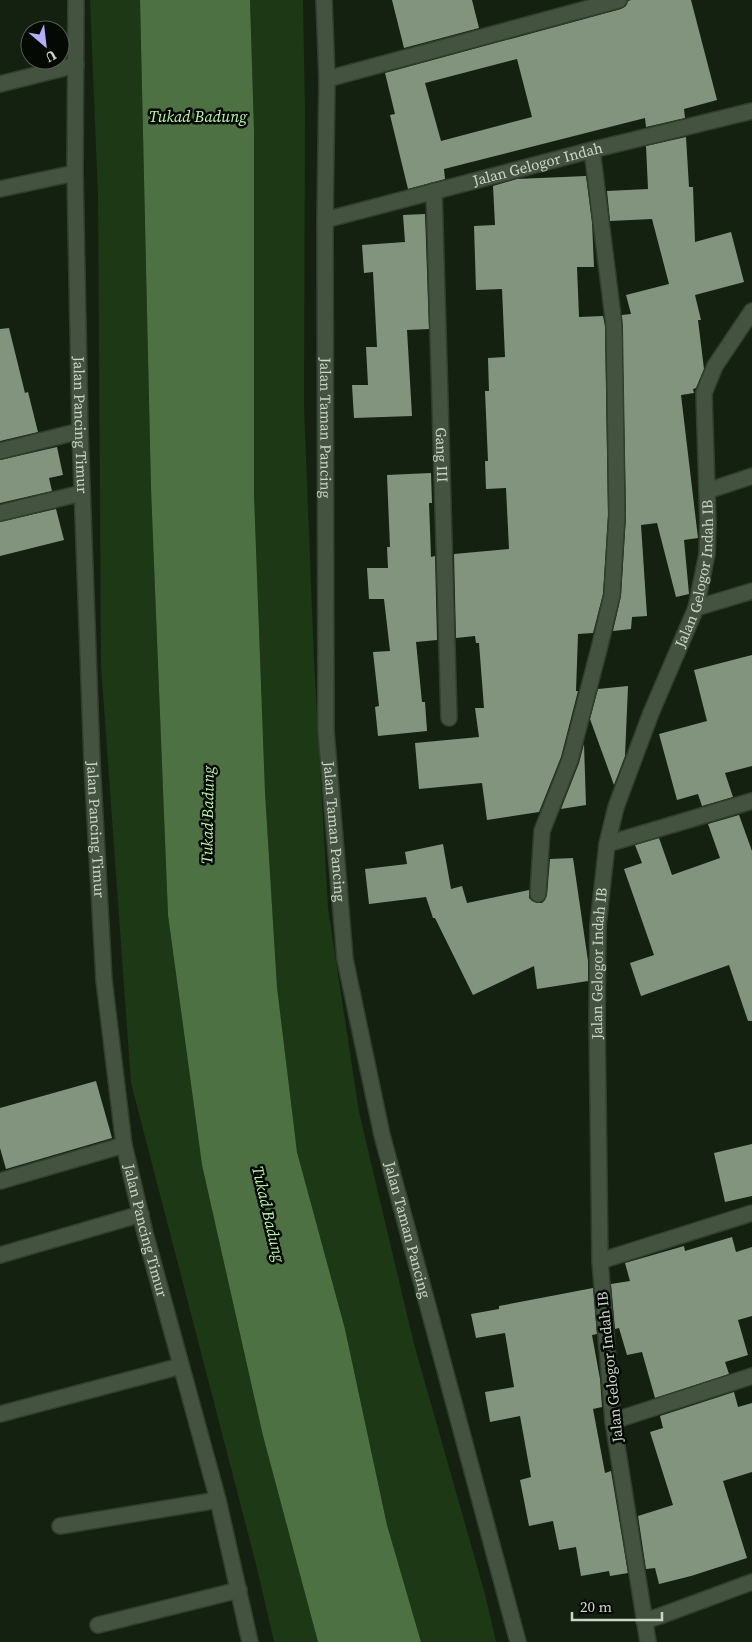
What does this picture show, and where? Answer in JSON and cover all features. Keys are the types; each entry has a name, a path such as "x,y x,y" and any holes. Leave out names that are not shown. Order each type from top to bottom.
{"street":[{"name":"Jalan Pancing Timur","path":"76,0 75,173 80,431 92,762 104,980 124,1145 218,1500 250,1642"},
{"name":"Jalan Taman Pancing","path":"324,0 328,79 325,220 326,732 345,959 382,1135 518,1642"},
{"path":"328,79 619,0"},
{"path":"0,84 76,65"},
{"name":"Jalan Gelogor Indah","path":"325,220 592,150 752,111"},
{"path":"538,894 542,831 570,760 600,646 612,595 616,542 614,325 592,150"},
{"path":"0,189 75,173"},
{"name":"Gang III","path":"434,192 449,718"},
{"name":"Jalan Gelogor Indah IB","path":"648,1642 613,1421 600,1261 597,1019 598,925 606,844 616,807 648,722 696,608 707,554 704,393 716,366 752,310"},
{"path":"0,451 80,431"},
{"path":"707,491 752,476"},
{"path":"0,513 82,493"},
{"path":"696,608 752,591"},
{"path":"606,844 752,801"},
{"path":"0,1180 124,1145"},
{"path":"600,1261 752,1213"},
{"path":"0,1255 141,1214"},
{"path":"0,1414 182,1366"},
{"path":"613,1421 752,1376"},
{"path":"60,1526 218,1500"},
{"path":"644,1621 752,1582"},
{"path":"98,1625 239,1590"}],"shaded area":[{"path":"90,0 140,0 151,489 168,915 202,1165 263,1436 318,1642 274,1642 257,1568 131,1083 101,666 98,197"},
{"path":"250,0 303,0 305,110 304,406 314,660 328,908 359,1112 414,1344 485,1594 496,1642 421,1642 387,1525 345,1329 297,1152 277,987 265,792 254,494 254,130"}],"water":[{"name":"Tukad Badung","path":"140,0 250,0 254,130 254,494 265,792 277,987 297,1152 345,1329 387,1525 421,1642 318,1642 263,1436 202,1165 168,915 151,489"}],"building":[{"path":"392,0 472,0 479,28 404,48"},
{"path":"691,0 717,100 684,109 685,118 646,127 645,118 444,169 445,179 408,189 390,115 395,114 385,73 621,9 626,6 628,1","holes":["517,59 532,117 441,141 425,83"]},
{"path":"686,137 689,187 693,187 695,242 731,232 744,282 695,295 701,320 698,320 704,369 696,388 693,389 694,393 681,395 698,538 684,540 689,594 676,597 657,523 641,525 647,616 632,617 631,629 613,631 621,596 626,516 622,315 631,314 626,295 669,284 652,219 610,221 607,191 648,189 646,146"},
{"path":"586,176 592,222 594,267 577,267 579,317 603,316 605,326 608,515 603,594 593,633 578,634 576,691 578,691 561,757 539,812 487,820 482,783 419,789 415,743 479,737 475,708 484,708 479,643 476,643 475,636 456,638 454,554 509,549 506,488 486,489 485,461 488,461 485,391 489,391 488,358 505,357 502,289 476,290 474,226 495,225 493,186 517,179"},
{"path":"425,214 429,329 407,330 412,416 354,418 352,385 368,385 366,347 377,347 373,272 364,273 362,245 405,242 403,215"},
{"path":"9,328 25,393 28,392 38,432 0,441 0,329"},
{"path":"57,447 63,475 49,478 52,491 0,503 0,460"},
{"path":"431,473 432,503 429,503 431,557 435,556 437,640 416,642 422,702 425,702 427,731 378,736 375,707 379,706 373,652 390,651 384,599 369,599 367,568 388,568 387,547 390,547 387,475"},
{"path":"56,509 64,540 0,556 0,522"},
{"path":"752,655 752,766 725,773 733,797 702,806 698,794 677,800 659,734 707,721 694,670"},
{"path":"628,686 625,756 614,785 590,719 598,689"},
{"path":"584,744 586,805 561,809 579,763"},
{"path":"739,815 752,851 752,1021 748,1021 729,965 641,996 630,963 654,955 624,869 642,863 635,845 659,838 672,875 720,858 708,824"},
{"path":"443,844 451,889 462,886 467,903 529,890 529,898 532,901 542,903 547,895 550,859 573,858 588,961 588,981 537,989 534,966 473,995 435,918 433,918 426,897 369,904 365,869 407,864 405,852"},
{"path":"96,1081 112,1138 6,1169 0,1148 0,1108"},
{"path":"752,1144 752,1196 725,1202 714,1153"},
{"path":"732,1237 736,1252 752,1247 752,1316 738,1320 748,1355 725,1362 729,1374 655,1398 642,1352 627,1355 619,1328 615,1329 611,1284 630,1281 625,1263 684,1246 685,1251"},
{"path":"593,1288 597,1334 592,1335 600,1379 602,1407 593,1409 605,1473 611,1471 628,1573 610,1576 609,1571 581,1576 576,1547 559,1550 553,1521 529,1526 520,1480 531,1477 520,1416 490,1422 485,1392 514,1387 505,1333 476,1338 471,1314 499,1309 499,1306"},
{"path":"734,1392 738,1407 752,1403 752,1472 723,1481 747,1558 659,1584 655,1568 646,1569 638,1516 673,1505 650,1432 663,1428 660,1416"}]}
